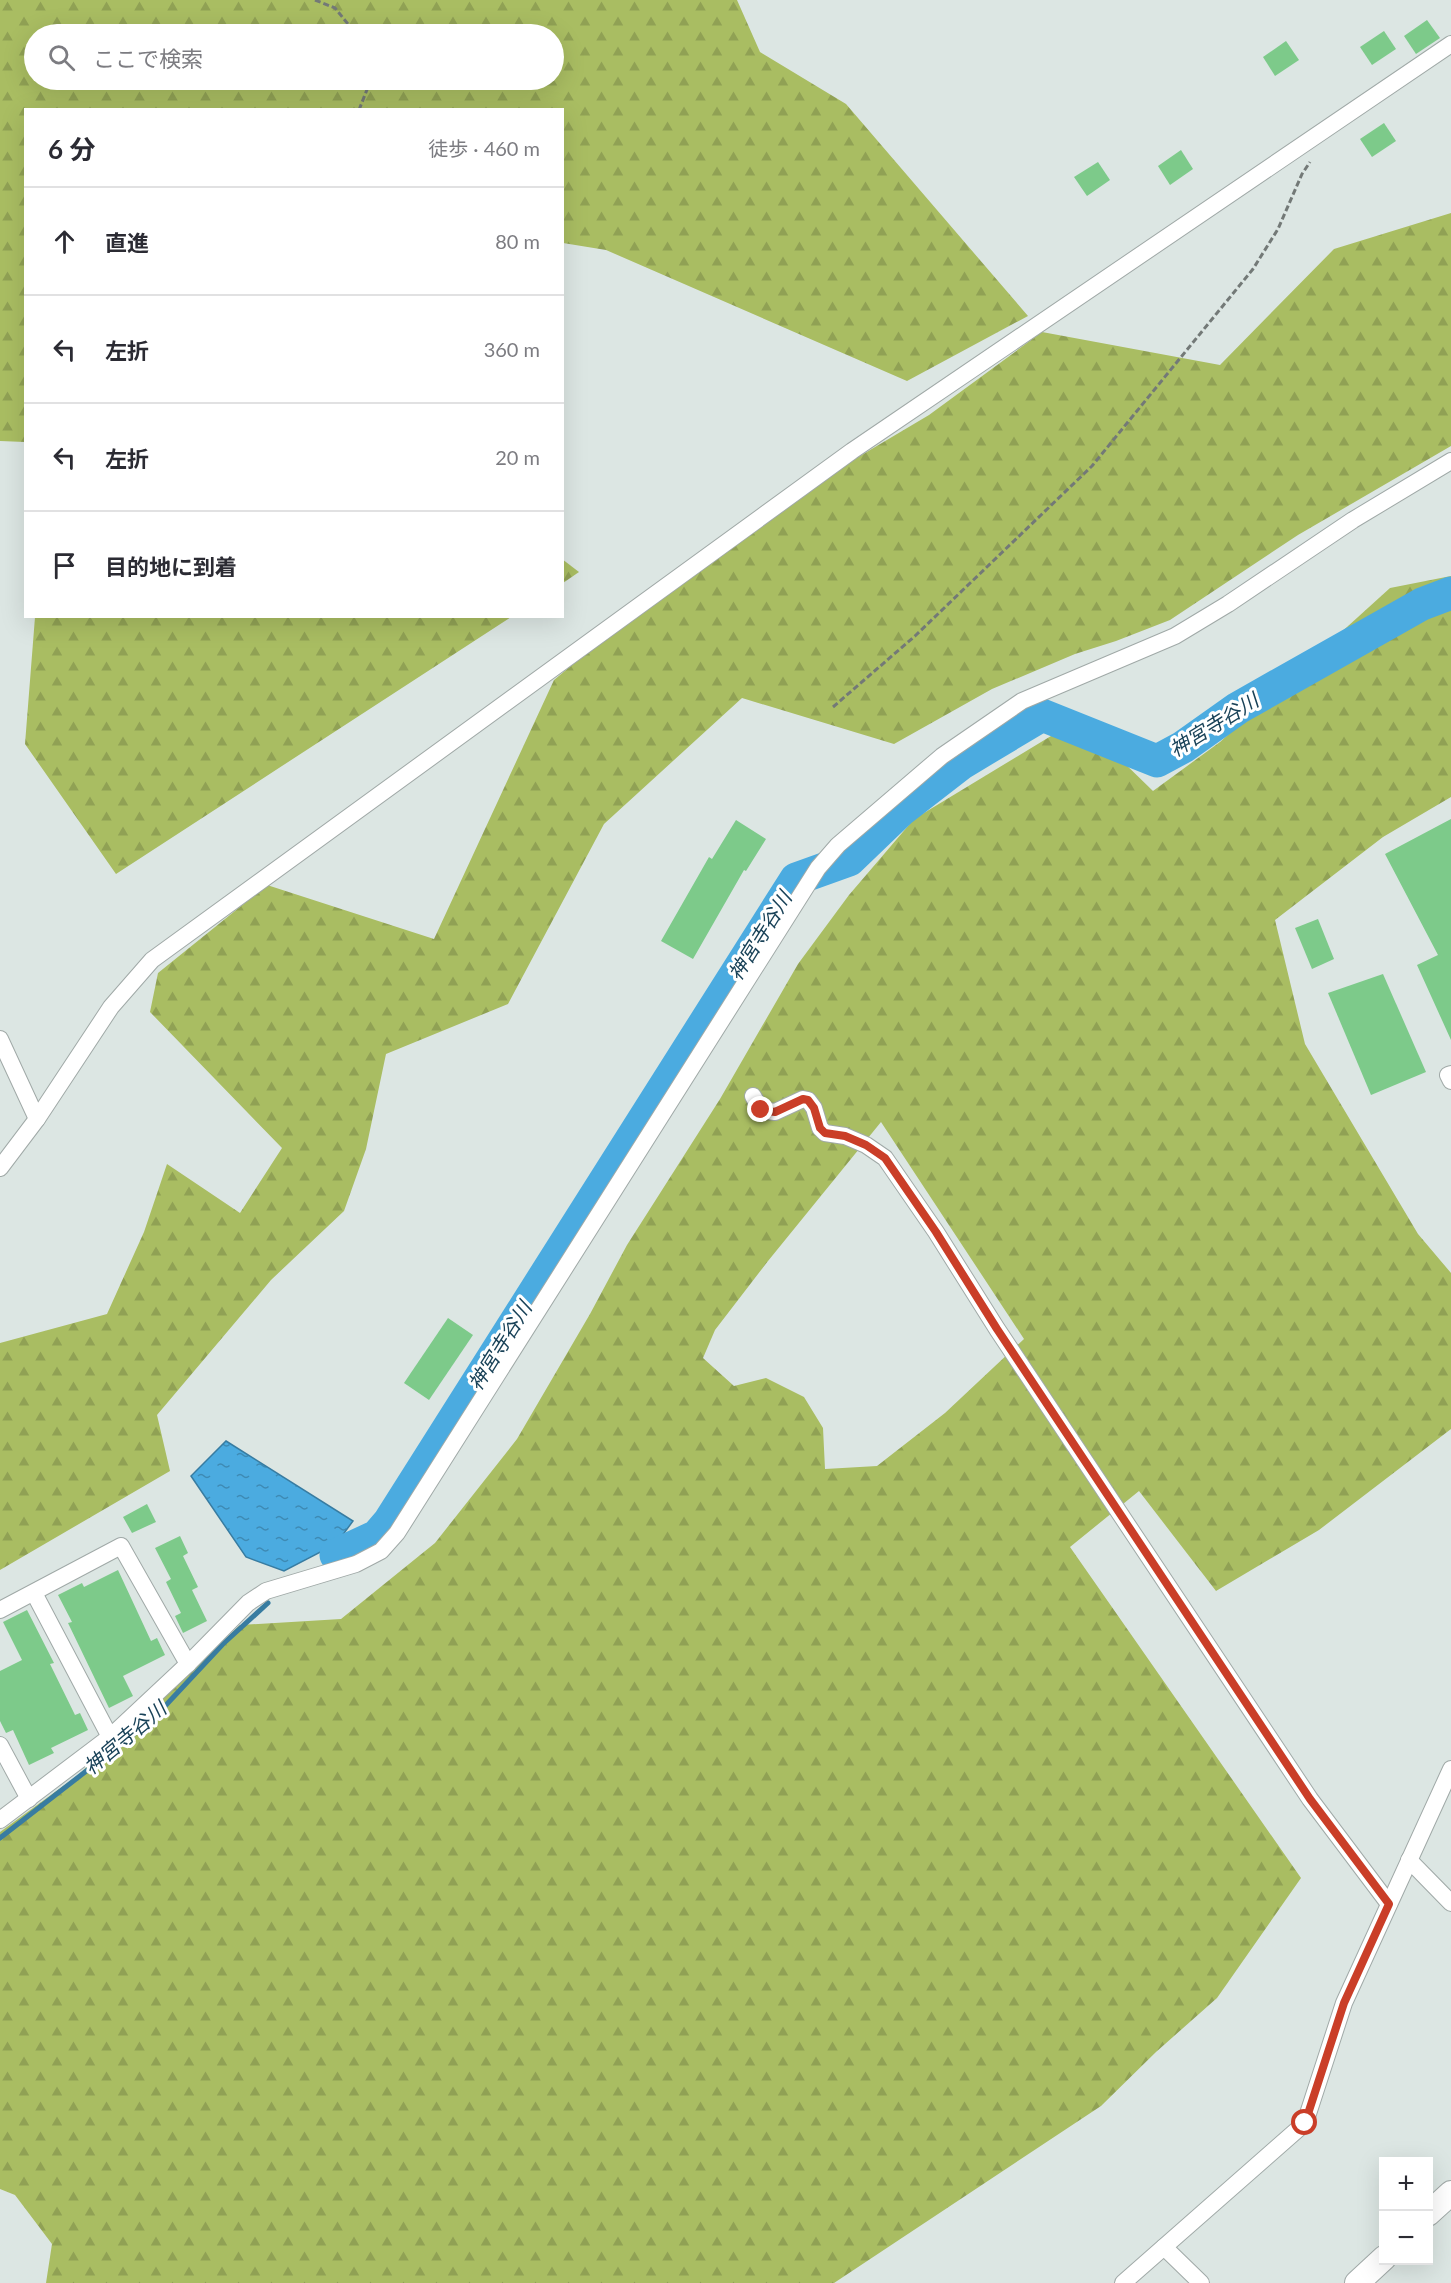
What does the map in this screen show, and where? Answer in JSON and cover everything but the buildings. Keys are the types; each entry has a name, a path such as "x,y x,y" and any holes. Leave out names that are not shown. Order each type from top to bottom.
{"main road":[{"path":"1431,2211 1451,2193"},
{"path":"1357,2283 1379,2262"}],"street":[{"path":"0,1168 37,1119 111,1007 152,960 852,451 1451,44"},
{"path":"0,1820 110,1737 188,1664 248,1603 266,1591 356,1564 381,1551 398,1533 818,868 838,845 942,756 1022,701 1175,636 1228,604 1353,520 1451,461"},
{"path":"0,1039 37,1119"},
{"path":"1451,1074 1448,1075 1451,1081"},
{"path":"753,1096 761,1110 769,1112 803,1099 808,1100 814,1108 820,1128 825,1133 845,1136 866,1145 885,1158 1310,1799 1389,1904"},
{"path":"0,1610 121,1546 188,1664"},
{"path":"34,1593 110,1737"},
{"path":"0,1745 28,1799"},
{"path":"1123,2283 1305,2123 1344,2003 1451,1769"},
{"path":"1409,1860 1451,1903"},
{"path":"1164,2247 1200,2283"}],"path":[{"path":"315,0 335,8 348,24"},
{"path":"360,108 367,90"},
{"path":"833,707 915,636 1092,466 1253,269 1278,229 1302,174 1314,156"}],"green space":[{"path":"0,0 737,0 760,52 846,104 1028,316 907,381 606,250 564,243 564,108 24,108 24,442 0,441"},
{"path":"1451,213 1451,446 1298,535 1170,620 1075,654 992,689 894,744 742,698 604,824 508,1004 386,1054 366,1149 344,1211 271,1280 157,1415 170,1471 0,1570 0,1343 107,1314 144,1232 167,1164 240,1213 282,1148 150,1012 158,973 267,885 434,939 554,680 732,532 929,415 1042,332 1220,365 1334,249"},
{"path":"564,561 579,572 564,582"},
{"path":"1451,576 1451,797 1383,837 1275,920 1305,1044 1418,1234 1451,1273 1451,1429 1319,1530 1216,1591 1139,1491 1070,1547 1301,1878 1217,1998 1156,2052 1101,2106 834,2283 46,2283 52,2244 15,2195 0,2189 0,1832 77,1776 240,1625 341,1619 435,1543 517,1439 590,1314 627,1245 720,1099 798,964 849,895 914,819 1079,719 1153,791 1220,742 1390,588","holes":["881,1122 1024,1339 945,1413 877,1466 825,1469 823,1428 804,1397 766,1378 734,1386 703,1358 715,1330"]},
{"path":"35,618 509,618 116,874 25,744"}],"water":[{"path":"226,1441 353,1521 336,1544 284,1571 246,1557 191,1476"}],"waterway":[{"name":"神宮寺谷川","path":"336,1555 377,1536 389,1522 796,879 849,860 900,811 962,763 1042,715 1157,761 1183,747 1238,708 1422,604 1451,593"},
{"name":"神宮寺谷川","path":"0,1838 152,1720 223,1644 268,1603"}],"route":[{"path":"761,1110 775,1112 803,1099 808,1100 814,1108 820,1128 825,1133 845,1136 866,1145 885,1158 1310,1799 1389,1904 1344,2003 1305,2123"}]}
